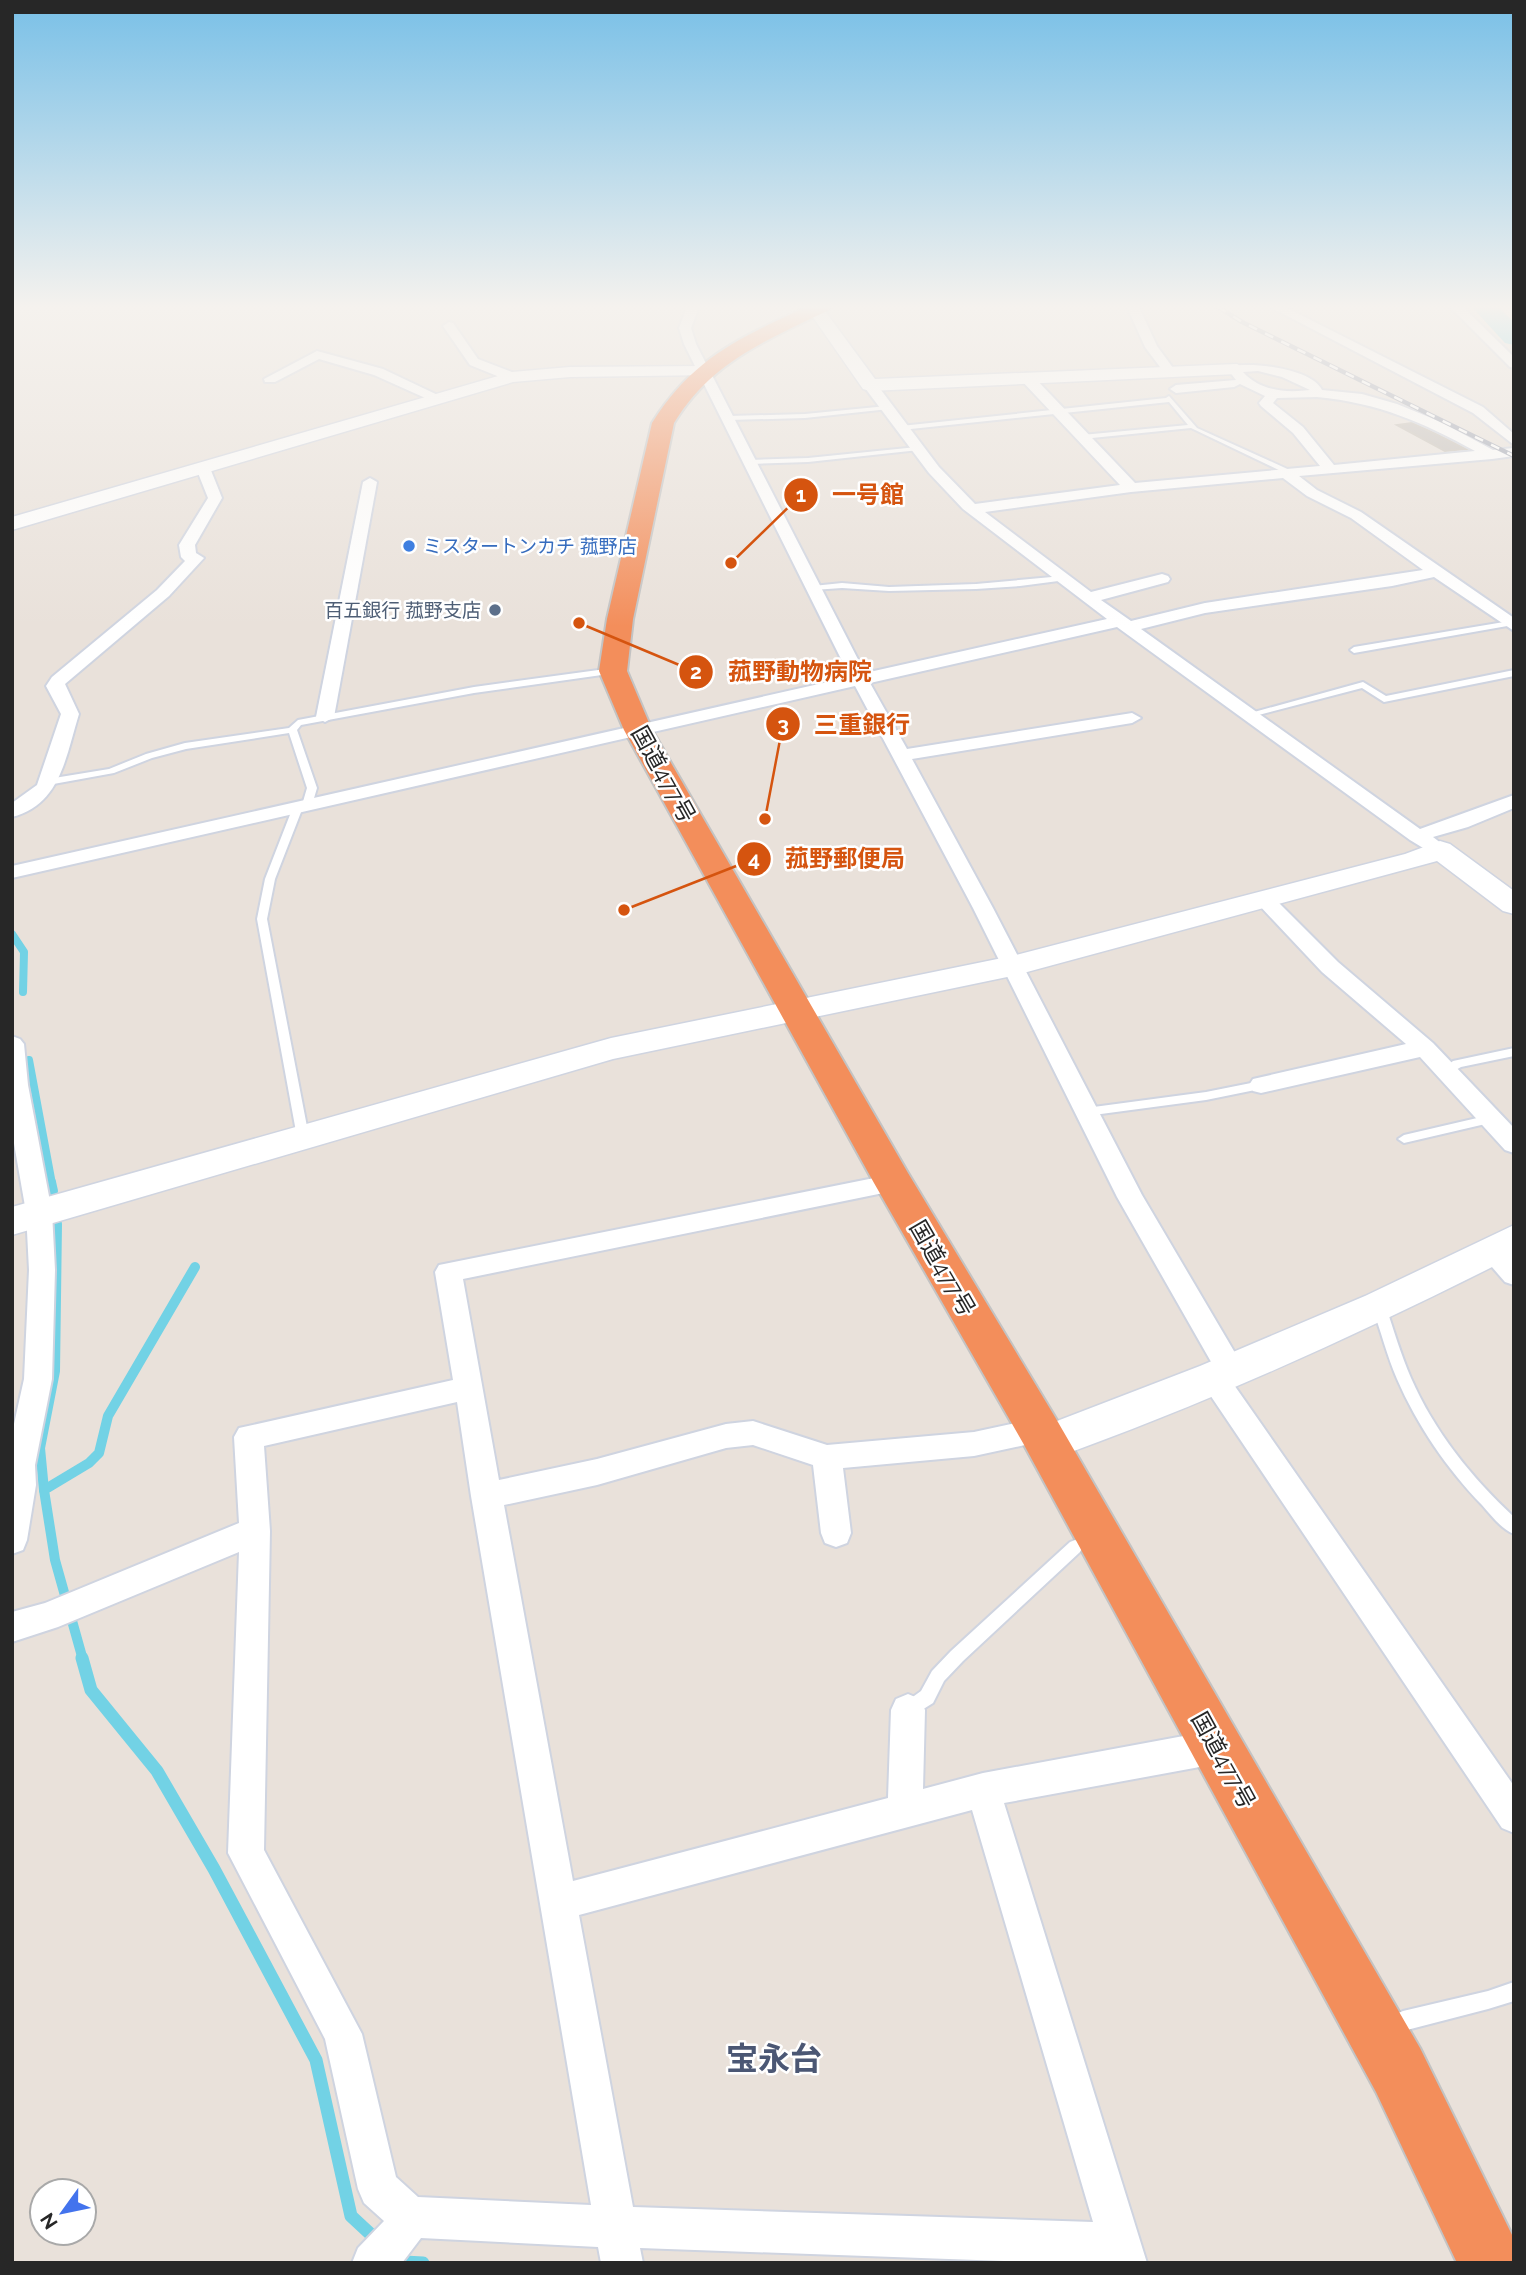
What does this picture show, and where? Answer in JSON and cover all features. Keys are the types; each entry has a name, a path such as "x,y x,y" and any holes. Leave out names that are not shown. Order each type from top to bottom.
{"highway":[{"path":"613,671 620,619 663,423 669,413"},
{"name":"国道477号","path":"613,671 638,730 794,1009 1043,1437 1398,2070 1492,2263"}],"street":[{"path":"12,524 386,413"},
{"path":"727,413 813,588 903,755 1222,1375 1514,1816"},
{"path":"891,413 951,491 1088,598 1514,905"},
{"path":"1059,413 1131,488"},
{"path":"1278,413 1298,430 1329,468"},
{"path":"1406,413 1449,431 1492,455"},
{"path":"1482,413 1514,441"},
{"path":"974,509 1131,488 1514,452"},
{"path":"12,811 32,802 48,782 70,714 55,686 163,593 196,558 189,556 187,545 215,498 203,468"},
{"path":"1287,472 1312,493 1356,515 1403,550 1439,571 1512,625"},
{"path":"326,717 370,482"},
{"path":"15,872 861,679 1205,608 1392,581 1439,571"},
{"path":"1088,598 1162,579"},
{"path":"903,755 1132,718"},
{"path":"26,1217 611,1049 1012,966 1415,860 1429,843 1472,819 1514,801"},
{"path":"1265,900 1330,967 1425,1048 1514,1144"},
{"path":"12,1044 26,1217 42,1270 38,1379 20,1465 21,1485 12,1540"},
{"path":"1261,1085 1425,1048"},
{"path":"619,2241 448,1272 894,1183"},
{"path":"486,1496 597,1472 726,1436 753,1433 827,1457 1043,1437 1222,1375 1506,1255"},
{"path":"468,1388 249,1437 255,1531 246,1853 343,2034 378,2189 406,2224 619,2241 1122,2252 983,1790"},
{"path":"827,1457 836,1533"},
{"path":"12,1627 47,1617 255,1531"},
{"path":"905,1811 908,1710"},
{"path":"558,1903 983,1790 1216,1746"},
{"path":"373,2262 406,2224"}],"lane":[{"path":"729,418 834,413"},
{"path":"901,428 1037,413"},
{"path":"1185,413 1193,426 1287,472"},
{"path":"1082,437 1193,426"},
{"path":"751,462 808,460 918,449"},
{"path":"813,588 976,588 1063,578"},
{"path":"1354,650 1512,625"},
{"path":"48,782 111,771 185,746 292,730 298,723 326,717 505,685 613,671"},
{"path":"1251,714 1363,685 1384,699 1514,673"},
{"path":"292,730 312,789 270,879 262,919 303,1138"},
{"path":"1447,1071 1457,1064 1514,1052"},
{"path":"1086,1112 1206,1096 1261,1085"},
{"path":"1404,1139 1490,1119"},
{"path":"1379,1307 1408,1388 1438,1438 1489,1504 1514,1527"},
{"path":"908,1710 928,1697 938,1676 957,1656 1075,1546"},
{"path":"1403,2021 1514,1991"}],"building":[{"path":"1412,423 1466,449 1445,451 1397,425"}],"waterway":[{"path":"12,934 24,952 23,992"},
{"path":"29,1060 52,1184"},
{"path":"51,1182 53,1191"},
{"path":"44,1490 40,1448 55,1371 57,1224"},
{"path":"44,1490 89,1463 99,1453 108,1416 195,1267"},
{"path":"44,1490 55,1560 83,1660"},
{"path":"82,1658 91,1690 157,1771 214,1869 316,2060 351,2216 379,2242"},
{"path":"395,2255 404,2262 423,2263"}],"railway":[{"path":"1427,413 1514,456"}],"place":[{"name":"ミスタートンカチ 菰野店","path":"409,546"},
{"name":"一号館","path":"731,563"},
{"name":"百五銀行 菰野支店","path":"495,610"},
{"name":"菰野動物病院","path":"579,623"},
{"name":"三重銀行","path":"765,819"},
{"name":"菰野郵便局","path":"624,910"}],"district":[{"name":"宝永台","path":"774,2058"}]}
